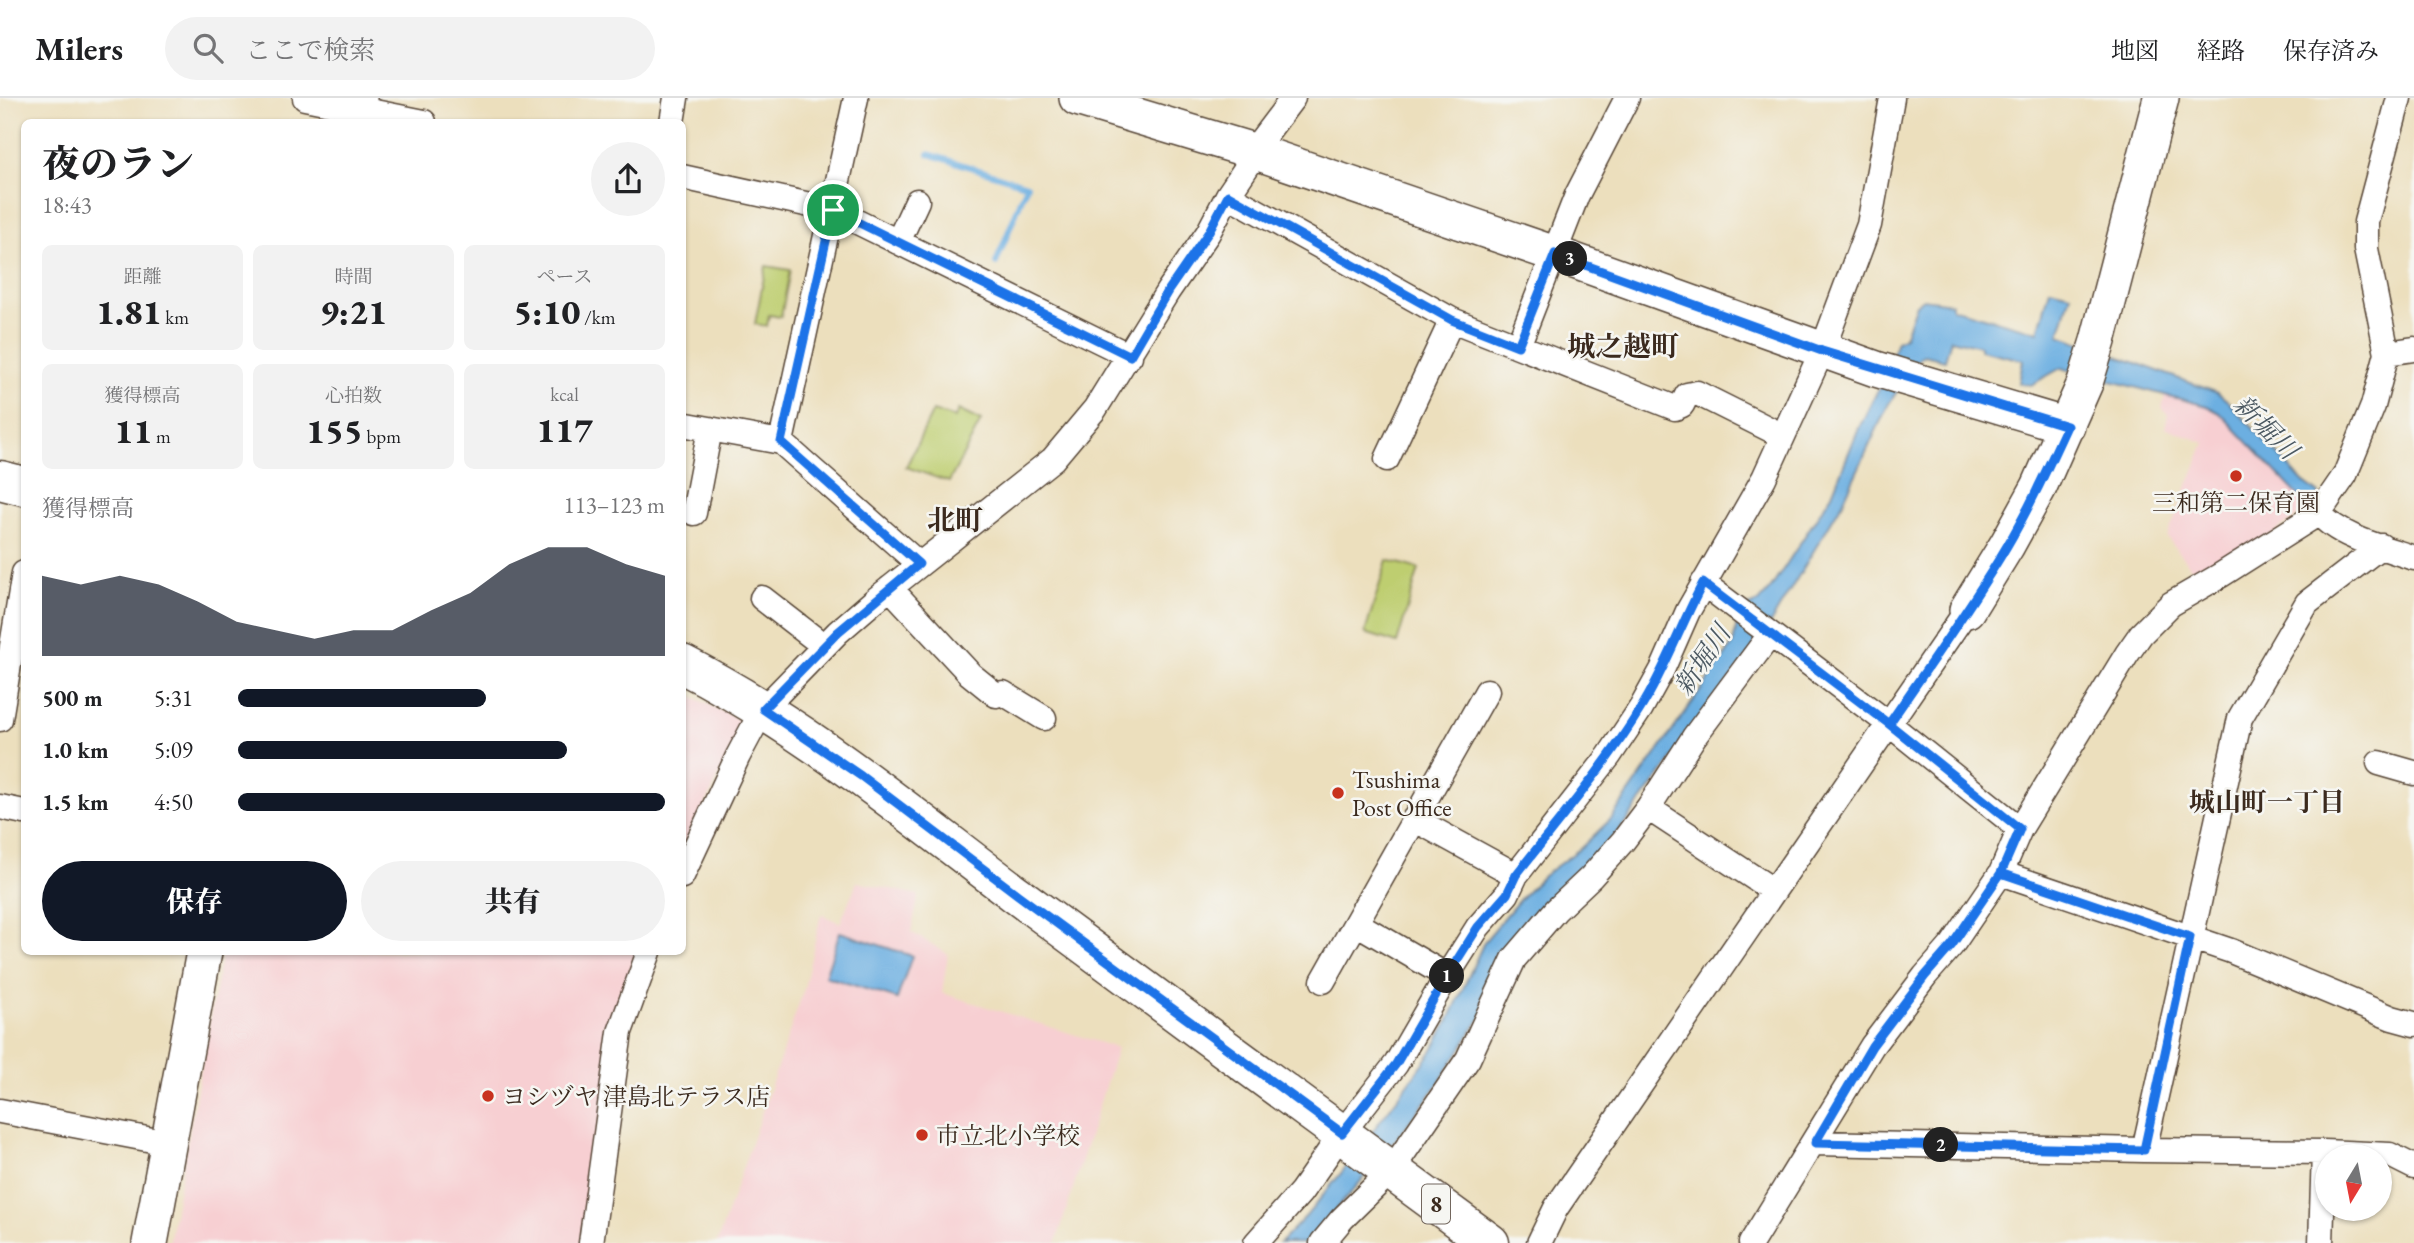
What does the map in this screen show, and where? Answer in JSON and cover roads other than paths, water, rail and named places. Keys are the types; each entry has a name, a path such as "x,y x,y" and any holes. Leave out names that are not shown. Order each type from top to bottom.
{"main road":[{"path":"0,481 21,485"},
{"name":"8","path":"686,666 763,709 861,776 1490,1243"}],"street":[{"path":"305,98 407,119"},
{"path":"672,119 676,98"},
{"path":"781,442 856,98"},
{"path":"1077,98 1255,152 1555,254 1876,369 2067,426"},
{"path":"686,867 763,709 824,646 890,588 1053,459 1095,409 1168,291 1208,233 1255,152 1293,98"},
{"path":"1518,346 1577,195 1627,98"},
{"path":"1322,1243 1342,1219 1368,1152 1396,1064 1478,927 1507,894 1516,875 1609,756 1641,708 1662,670 1688,611 1764,478 1822,351 1869,225 1892,98"},
{"path":"1539,1243 1556,1208 1967,610 2039,487 2085,383 2161,98"},
{"path":"1751,1243 1815,1143 1872,1046 1952,945 2001,873 2020,829 2141,635 2171,604 2319,513 2345,475 2373,406 2387,353 2366,248 2366,222 2399,98"},
{"path":"686,178 833,210 1130,356"},
{"path":"1228,195 1452,320 1675,408 1682,405 1687,395 1697,393 1783,436"},
{"path":"898,242 918,201"},
{"path":"1387,459 1452,320"},
{"path":"2387,353 2414,349"},
{"path":"686,425 781,442 919,564"},
{"path":"694,513 710,429"},
{"path":"2319,513 2340,530 2414,558"},
{"path":"2144,1150 2240,718 2307,603 2381,546"},
{"path":"1703,583 1889,724 2020,829"},
{"path":"890,588 970,674 996,695 1003,693 1044,718"},
{"path":"0,719 21,591"},
{"path":"762,598 824,646"},
{"path":"1256,1243 1301,1192 1368,1152 1468,1059 1514,959 1556,910 1600,868 1648,808 1694,737 1770,635"},
{"path":"1323,981 1487,691"},
{"path":"2379,763 2414,773"},
{"path":"0,807 21,811"},
{"path":"1648,808 1774,891"},
{"path":"1414,819 1516,875"},
{"path":"2001,873 2231,951 2392,1018 2414,1024"},
{"path":"1356,923 1447,976"},
{"path":"150,1243 203,955"},
{"path":"591,1243 620,1032 648,955"},
{"path":"0,1111 168,1143"},
{"path":"1815,1143 2315,1152"},
{"path":"2392,1156 2414,1167"},
{"path":"2321,1243 2322,1222"}],"water":[{"path":"2050,289 2071,294 2059,335 2218,393 2303,482 2319,494 2310,508 2220,413 2207,406 2061,368 2031,385 2019,383 2023,360 1980,350 1980,346 1951,339 1945,360 1924,355 1920,357 1888,405 1843,502 1762,637 1472,1031 1437,1086 1382,1157 1307,1243 1280,1243 1342,1172 1431,1053 1484,942 1543,876 1581,848 1611,819 1733,644 1738,618 1749,606 1759,602 1771,588 1832,494 1858,430 1883,380 1897,341 1904,337 1916,304 1923,299 1952,303 1952,308 2038,332"},
{"path":"840,932 912,956 897,999 825,976"}],"waterway":[{"path":"929,154 1027,185 996,263"}],"place":[{"name":"三和第二保育園","path":"2236,476"},
{"name":"Tsushima Post Office","path":"1338,793"},
{"name":"ヨシヅヤ 津島北テラス店","path":"488,1096"},
{"name":"市立北小学校","path":"922,1135"}],"district":[{"name":"城之越町","path":"1623,346"},
{"name":"北町","path":"955,520"},
{"name":"城山町一丁目","path":"2267,802"}],"water label":[{"name":"新堀川","path":"2266,427"},
{"name":"新堀川","path":"1702,660"}]}
